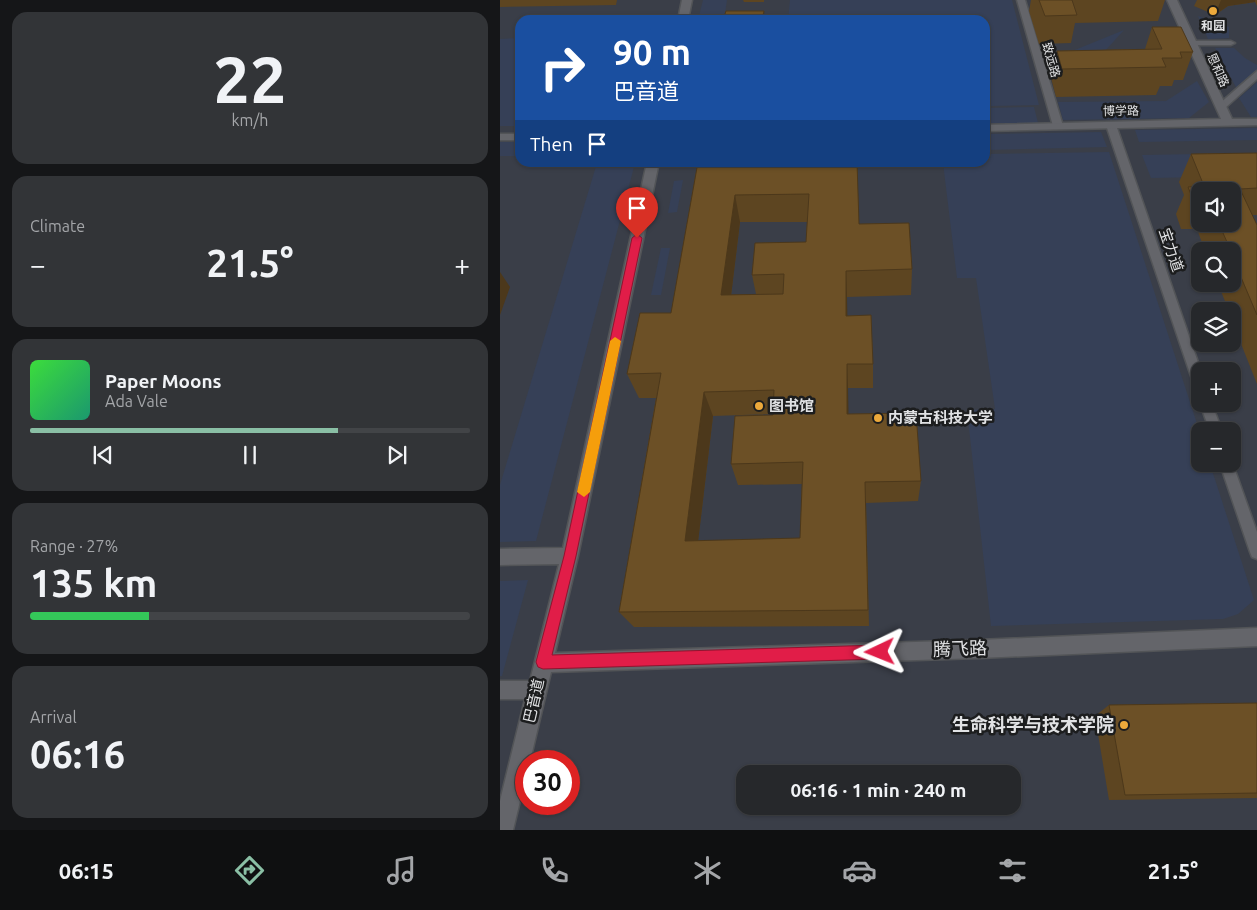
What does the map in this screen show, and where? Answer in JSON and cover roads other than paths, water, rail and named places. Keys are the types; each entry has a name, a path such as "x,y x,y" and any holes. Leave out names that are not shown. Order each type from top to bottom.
{"street":[{"path":"684,15 687,0"},
{"name":"恩和路","path":"1172,0 1228,123"},
{"name":"博学路","path":"990,128 1257,122"},
{"path":"500,137 515,137"},
{"name":"巴音道","path":"503,830 570,556 652,167"},
{"path":"500,557 570,556"},
{"name":"腾飞路","path":"543,662 979,649 1257,637"},
{"path":"500,690 536,690"}],"lane":[{"name":"致远路","path":"1021,0 1058,126"},
{"path":"1192,43 1231,43"},
{"path":"1221,108 1257,74"},
{"name":"宝力道","path":"1111,125 1192,362"},
{"path":"1230,472 1257,552"}],"place":[{"name":"和园","path":"1213,11"},
{"name":"图书馆","path":"759,406"},
{"name":"内蒙古科技大学","path":"878,418"},
{"name":"生命科学与技术学院","path":"1124,725"}]}
